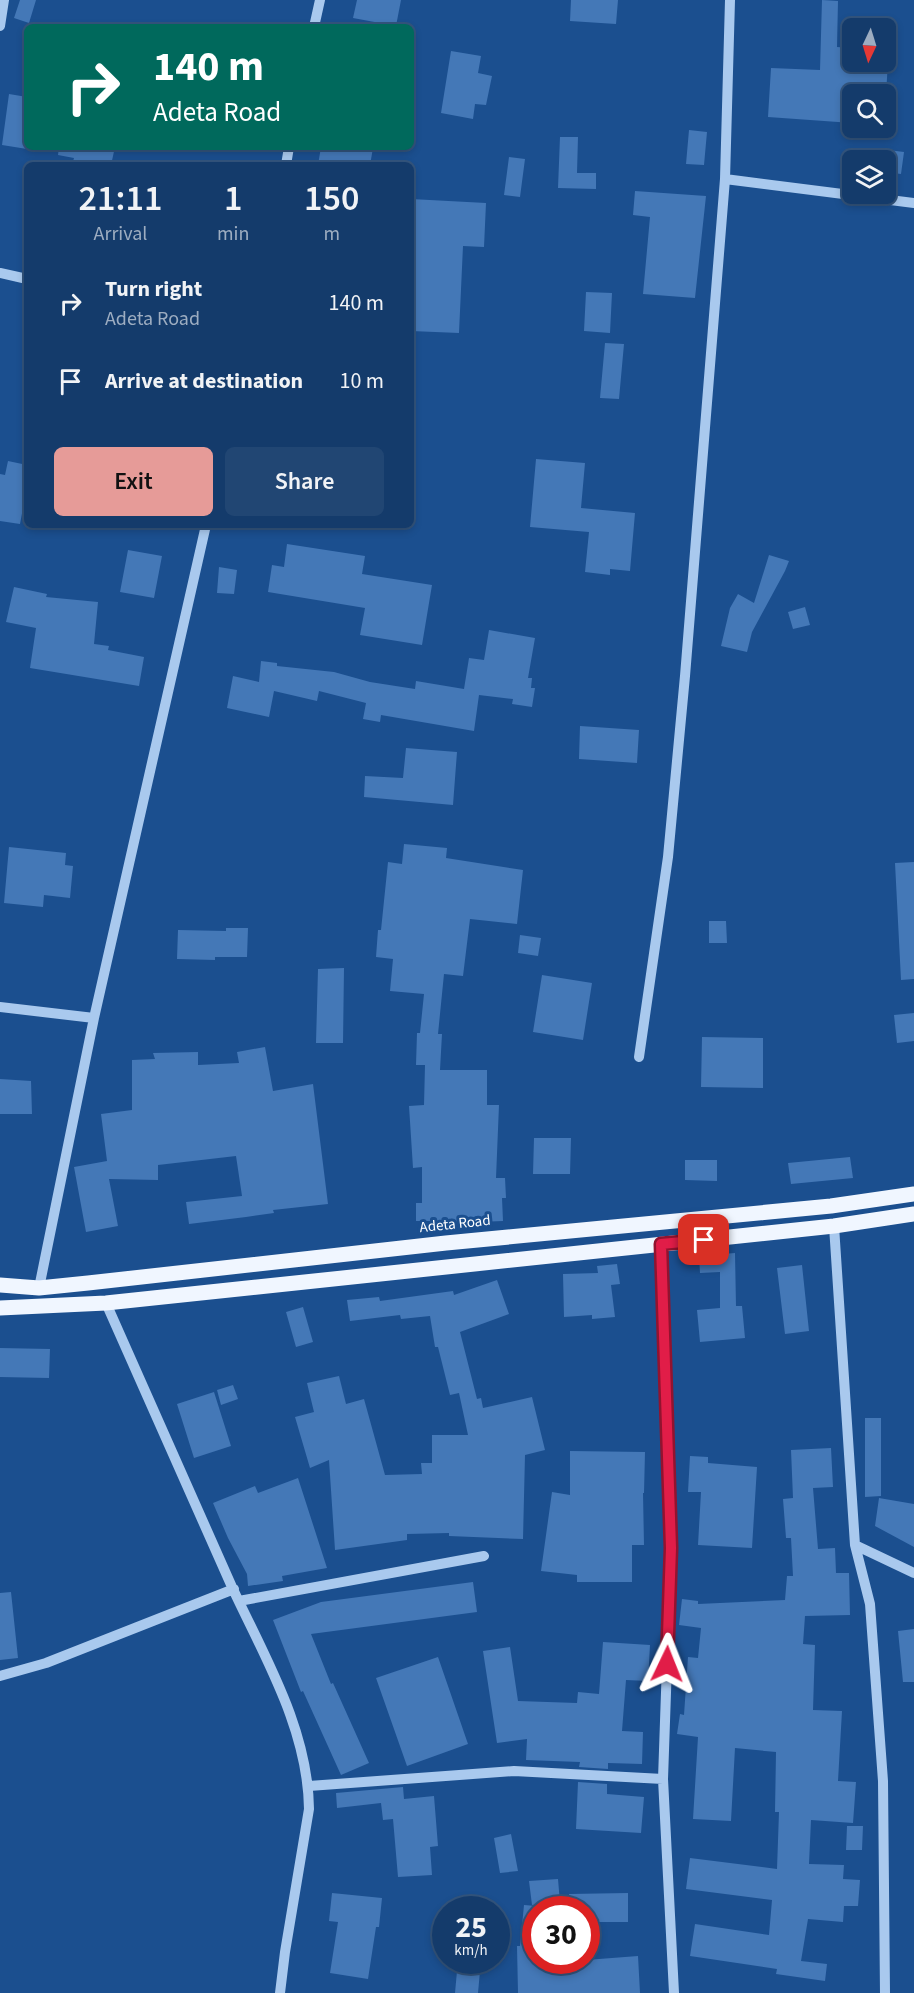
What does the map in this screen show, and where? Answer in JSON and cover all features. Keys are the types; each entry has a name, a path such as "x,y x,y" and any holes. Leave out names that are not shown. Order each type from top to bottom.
{"main road":[{"name":"Adeta Road","path":"0,1285 39,1288 446,1243 831,1206 914,1194"},
{"path":"0,1308 106,1304 834,1226 914,1214"}],"street":[{"path":"0,26 4,0"},
{"path":"315,24 320,0"},
{"path":"639,1057 668,857 685,676 725,179 730,0"},
{"path":"725,179 914,203"},
{"path":"0,273 24,278"},
{"path":"39,1288 94,1018 205,528"},
{"path":"0,1007 94,1018"},
{"path":"834,1226 855,1545 870,1604 882,1769 885,1993"},
{"path":"661,1244 671,1548 663,1779 674,1993"},
{"path":"106,1304 280,1688 304,1757 309,1786 309,1809 280,1993"},
{"path":"855,1545 914,1573"},
{"path":"239,1601 484,1556"},
{"path":"0,1676 46,1663 234,1589"},
{"path":"309,1786 514,1771 663,1779"}],"building":[{"path":"20,0 36,0 29,23 14,18"},
{"path":"357,0 401,0 396,24 353,18"},
{"path":"571,0 618,0 616,24 570,21"},
{"path":"822,0 838,1 837,47 842,47 842,72 887,72 887,84 842,84 842,122 768,117 771,68 820,70"},
{"path":"451,51 481,56 478,73 492,76 486,105 475,104 473,119 441,113"},
{"path":"9,94 24,96 24,149 2,145"},
{"path":"689,130 707,132 704,165 686,164"},
{"path":"560,137 578,137 577,173 596,173 596,189 558,188"},
{"path":"59,150 114,150 112,162 73,162 74,158 58,155"},
{"path":"320,150 373,150 371,162 318,162"},
{"path":"896,151 904,152 901,174 896,173"},
{"path":"509,157 525,159 520,197 504,195"},
{"path":"635,191 706,196 695,298 643,294 650,217 633,215"},
{"path":"414,199 486,203 484,247 463,246 459,333 414,331"},
{"path":"586,292 612,293 610,333 584,331"},
{"path":"605,343 624,344 619,399 600,398"},
{"path":"536,459 585,463 581,508 635,513 630,571 610,569 610,575 585,572 589,532 530,527"},
{"path":"8,461 24,464 24,503 20,524 0,521 0,474 5,475"},
{"path":"287,544 365,556 362,574 432,585 422,645 360,635 365,608 268,592 272,565 284,567"},
{"path":"128,550 162,556 154,598 120,592"},
{"path":"769,555 789,561 752,632 747,652 721,646 730,608 738,594 754,603"},
{"path":"219,567 237,570 234,594 217,593"},
{"path":"14,587 47,594 46,597 98,602 94,644 109,646 108,650 144,657 139,686 30,668 36,628 6,622"},
{"path":"805,607 810,625 793,629 788,612"},
{"path":"489,630 535,638 528,678 532,678 531,688 535,688 532,707 512,704 513,699 479,695 474,731 381,715 380,722 363,719 366,703 319,691 317,701 274,691 269,717 227,708 233,676 259,682 261,661 277,663 277,666 334,672 370,682 415,689 416,681 464,689 469,658 484,660"},
{"path":"580,726 639,730 637,763 579,759"},
{"path":"406,748 457,752 453,805 364,797 365,776 403,778"},
{"path":"404,844 447,848 446,858 523,870 517,924 470,919 463,976 444,974 438,1034 442,1034 440,1070 487,1070 487,1105 499,1105 496,1178 505,1178 506,1198 502,1198 503,1221 454,1223 454,1221 416,1221 416,1203 422,1203 422,1167 413,1168 409,1106 424,1105 425,1065 416,1065 417,1033 420,1033 424,994 390,991 393,959 376,957 388,862 402,864"},
{"path":"9,847 66,853 65,865 73,866 70,898 44,895 43,907 4,903"},
{"path":"914,862 914,979 901,980 895,863"},
{"path":"709,921 726,921 727,943 709,943"},
{"path":"226,928 248,928 247,957 215,957 215,960 177,959 178,930 226,931"},
{"path":"520,935 541,938 538,956 518,953"},
{"path":"344,968 343,1043 316,1043 318,969"},
{"path":"542,975 592,983 583,1040 533,1032"},
{"path":"914,1013 914,1041 897,1043 894,1015"},
{"path":"702,1037 763,1038 763,1088 701,1087"},
{"path":"265,1047 273,1091 313,1084 328,1204 273,1210 274,1213 189,1224 186,1202 242,1196 236,1156 158,1165 158,1180 109,1179 118,1226 86,1232 74,1167 107,1161 101,1114 132,1110 132,1060 155,1059 153,1053 198,1052 198,1065 239,1063 237,1052"},
{"path":"0,1079 31,1081 32,1114 0,1114"},
{"path":"534,1138 571,1138 570,1174 533,1174"},
{"path":"850,1157 853,1178 791,1184 788,1163"},
{"path":"685,1160 717,1160 717,1181 685,1180"},
{"path":"735,1253 736,1306 742,1306 745,1338 700,1342 697,1310 720,1308 720,1272 700,1273 699,1256"},
{"path":"617,1264 620,1284 611,1285 615,1317 592,1319 592,1315 564,1317 563,1274 598,1273 597,1266"},
{"path":"802,1265 809,1331 785,1334 777,1268"},
{"path":"497,1280 509,1314 460,1332 477,1399 481,1398 483,1408 532,1397 545,1450 525,1455 523,1539 449,1536 449,1533 407,1534 407,1540 335,1550 329,1460 310,1468 295,1417 314,1412 307,1383 339,1376 346,1404 364,1399 385,1475 422,1474 421,1463 432,1463 432,1435 468,1435 459,1393 450,1395 438,1347 435,1347 430,1316 401,1319 400,1315 350,1321 347,1300 379,1297 380,1301 453,1291 454,1295"},
{"path":"303,1307 313,1342 296,1347 286,1312"},
{"path":"0,1348 50,1349 49,1378 0,1377"},
{"path":"233,1385 238,1399 221,1405 217,1390"},
{"path":"214,1392 231,1446 194,1458 177,1404"},
{"path":"865,1418 881,1418 881,1496 865,1497"},
{"path":"831,1448 833,1487 813,1488 818,1549 835,1548 836,1573 849,1573 850,1615 805,1616 803,1644 815,1645 813,1710 842,1711 838,1781 856,1782 853,1823 811,1820 809,1864 844,1865 843,1879 860,1880 858,1906 844,1906 843,1922 808,1919 801,1961 827,1964 825,1981 776,1974 777,1969 690,1956 695,1924 769,1935 772,1900 686,1889 690,1858 777,1869 779,1812 775,1812 776,1752 735,1748 731,1821 693,1819 698,1737 677,1734 680,1714 684,1715 688,1657 698,1658 701,1628 679,1625 682,1599 698,1601 698,1604 785,1600 787,1576 793,1576 791,1538 786,1538 783,1499 793,1498 791,1450"},
{"path":"570,1451 645,1452 644,1545 632,1545 632,1582 577,1582 577,1575 541,1571 552,1492 570,1495"},
{"path":"690,1456 708,1457 708,1463 757,1467 752,1548 698,1545 701,1492 688,1492"},
{"path":"298,1478 327,1568 282,1576 283,1581 248,1586 247,1574 213,1503 255,1486 258,1493"},
{"path":"879,1498 914,1504 914,1547 875,1526"},
{"path":"473,1582 477,1612 311,1634 331,1684 333,1683 369,1763 341,1775 303,1691 301,1692 273,1620 321,1602"},
{"path":"11,1592 18,1658 0,1660 0,1593"},
{"path":"914,1629 914,1682 903,1682 898,1631"},
{"path":"603,1642 650,1645 648,1681 626,1680 622,1731 643,1732 642,1764 608,1763 608,1769 579,1767 580,1762 526,1760 527,1739 497,1743 483,1651 510,1647 518,1701 577,1703 578,1692 599,1694"},
{"path":"438,1657 468,1744 407,1766 376,1678"},
{"path":"578,1782 607,1784 607,1794 644,1797 641,1833 576,1829"},
{"path":"403,1787 404,1799 434,1796 438,1846 430,1847 432,1875 398,1877 393,1819 383,1820 381,1803 337,1808 336,1793"},
{"path":"847,1826 863,1826 862,1850 846,1850"},
{"path":"511,1834 518,1871 500,1873 494,1838"},
{"path":"558,1879 559,1896 531,1896 529,1881"},
{"path":"332,1893 382,1898 379,1927 376,1927 368,1979 330,1973 338,1922 329,1921"},
{"path":"628,1893 628,1922 600,1922 600,1896 569,1896 569,1894"},
{"path":"522,1926 522,1974 600,1974 600,1959 638,1956 640,1993 518,1993 517,1946 520,1946"},
{"path":"457,1974 480,1974 478,1993 455,1993"}],"route":[{"path":"667,1664 671,1548 661,1244 704,1240"}]}
